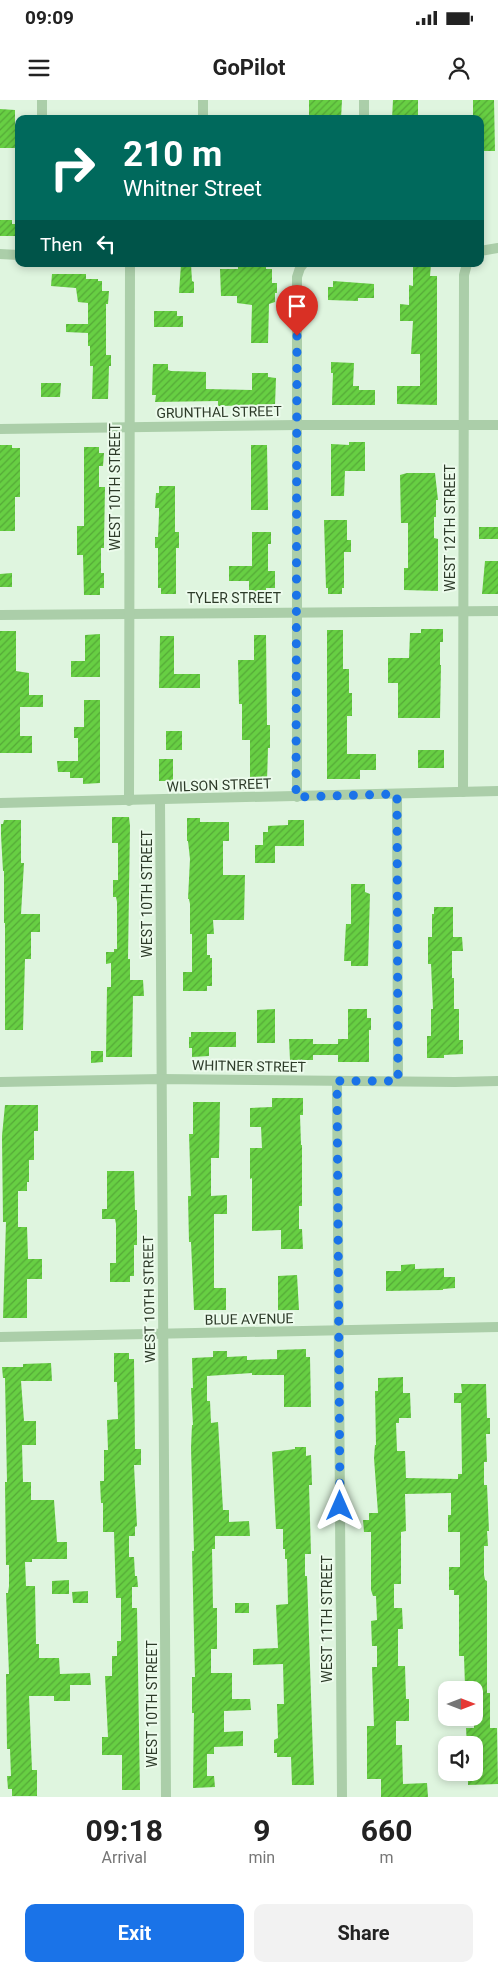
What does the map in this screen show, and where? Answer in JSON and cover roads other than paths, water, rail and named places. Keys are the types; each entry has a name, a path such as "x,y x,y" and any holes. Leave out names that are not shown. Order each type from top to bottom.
{"street":[{"path":"42,100 42,115"},
{"path":"203,100 203,115"},
{"path":"364,100 364,115"},
{"path":"484,250 498,248"},
{"path":"0,254 15,255"},
{"name":"WEST 10TH STREET","path":"129,801 130,267"},
{"path":"296,797 297,277 302,267"},
{"name":"WEST 12TH STREET","path":"464,792 464,275 466,267"},
{"name":"GRUNTHAL STREET","path":"0,429 298,425 498,425"},
{"name":"TYLER STREET","path":"0,614 498,611"},
{"name":"WILSON STREET","path":"0,803 498,791"},
{"path":"397,794 398,1081"},
{"name":"WEST 10TH STREET","path":"160,800 166,1797"},
{"name":"WHITNER STREET","path":"0,1082 161,1079 498,1081"},
{"name":"WEST 11TH STREET","path":"337,1081 342,1797"},
{"name":"BLUE AVENUE","path":"0,1337 498,1327"}]}
